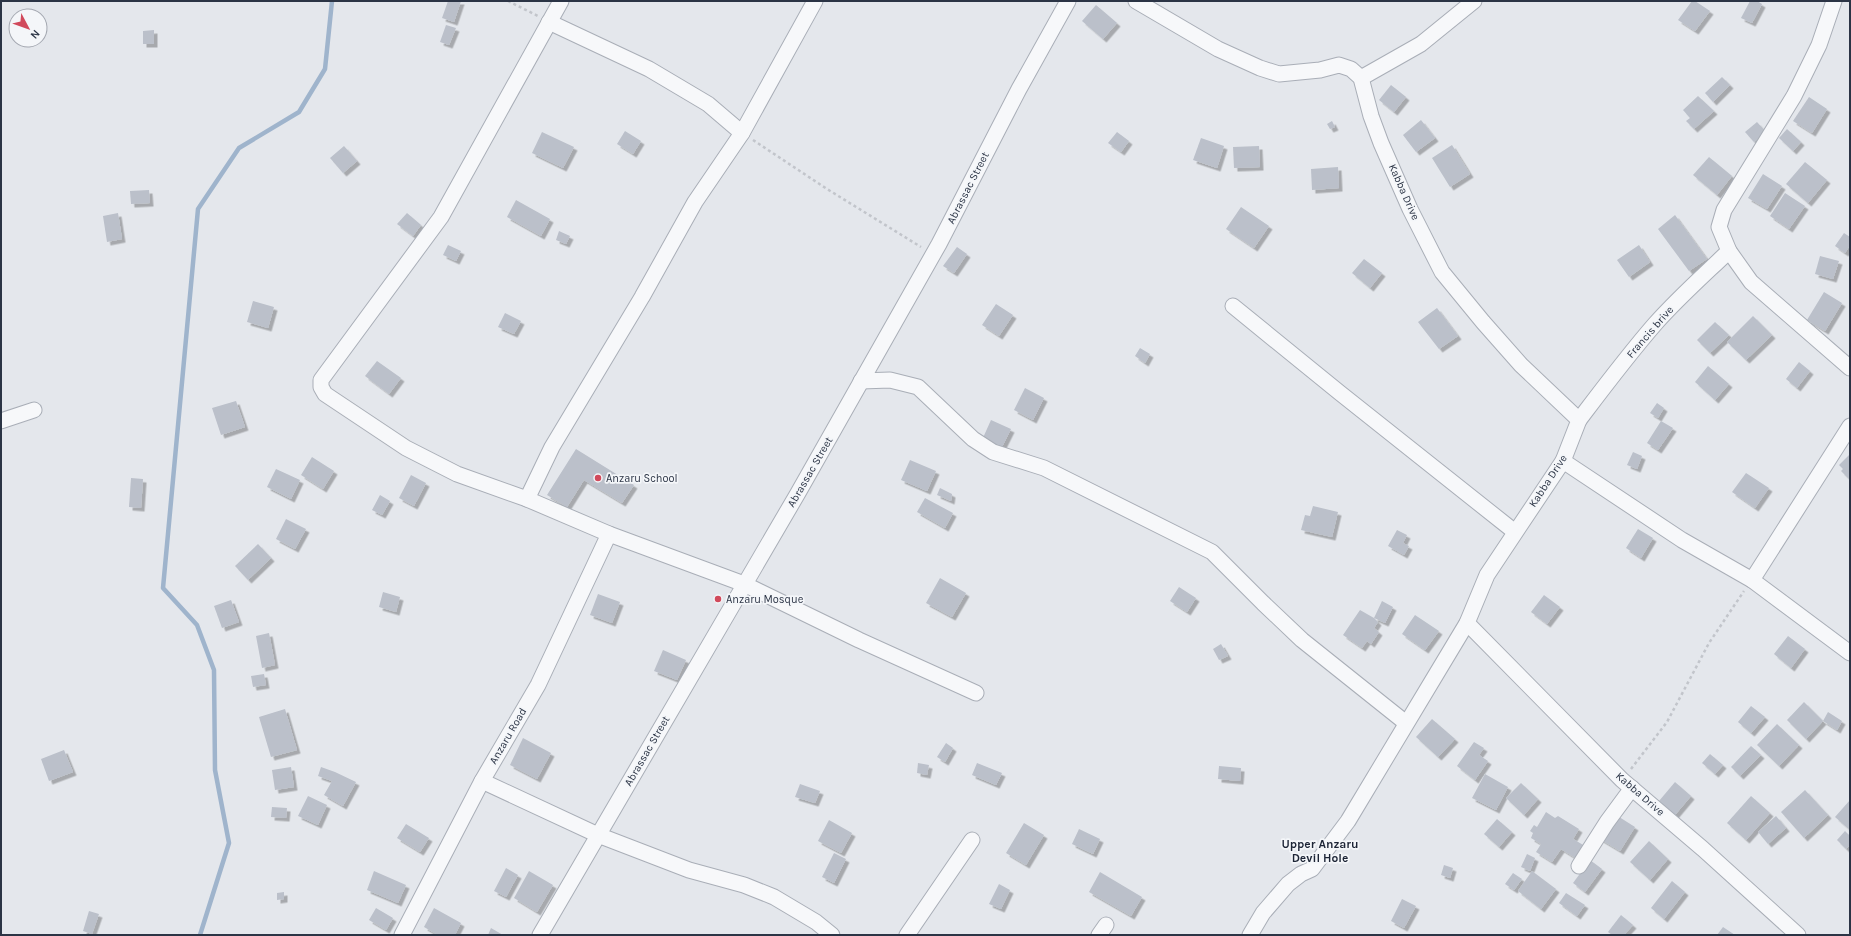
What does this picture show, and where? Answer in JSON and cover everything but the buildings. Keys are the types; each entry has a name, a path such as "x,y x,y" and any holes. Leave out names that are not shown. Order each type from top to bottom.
{"street":[{"path":"561,1 441,217 321,380 321,387 325,394 406,448 457,474 527,499 609,534 744,584 859,640 976,693"},
{"path":"527,499 552,447 642,297 695,202 742,133 815,1"},
{"name":"Abrassac Street","path":"540,935 798,493 933,255 1019,89 1068,1"},
{"path":"1136,1 1218,49 1260,68 1279,74 1320,70 1339,65 1352,69 1361,78 1421,44 1474,1"},
{"path":"1834,1 1819,45 1794,96 1724,210 1718,227 1729,251 1751,282 1850,368"},
{"path":"549,22 649,69 708,104 742,133"},
{"name":"Kabba Drive","path":"1361,78 1371,116 1381,142 1410,209 1442,272 1483,322 1522,365 1579,420 1563,461 1487,575 1467,623 1627,784 1703,849 1798,935"},
{"name":"Francis brive","path":"1579,420 1621,364 1655,324 1687,290 1729,251"},
{"path":"1233,306 1515,532"},
{"path":"861,381 890,380 918,387 973,439 993,452 1044,468 1212,552 1263,604 1302,640 1406,723"},
{"path":"1,420 34,410"},
{"path":"1752,580 1850,426"},
{"path":"1563,461 1682,540 1752,580 1850,653"},
{"name":"Anzaru Road","path":"402,935 482,782 538,685 609,534"},
{"path":"1250,935 1262,913 1288,884 1301,874 1312,869 1348,821 1467,623"},
{"path":"482,782 598,835 690,870 744,885 774,897 816,922 832,935"},
{"path":"1579,866 1607,822 1627,784"},
{"path":"908,935 972,840"}],"path":[{"path":"508,1 549,22"},
{"path":"742,133 827,189 933,255"},
{"path":"1627,784 1667,722 1709,643 1752,580"}],"waterway":[{"path":"200,935 229,843 215,770 214,670 197,625 163,588 198,209 239,148 299,112 325,69 332,1"}],"place":[{"name":"Anzaru School","path":"598,478"},
{"name":"Anzaru Mosque","path":"718,599"}],"district":[{"name":"Upper Anzaru Devil Hole","path":"1320,851"}]}
